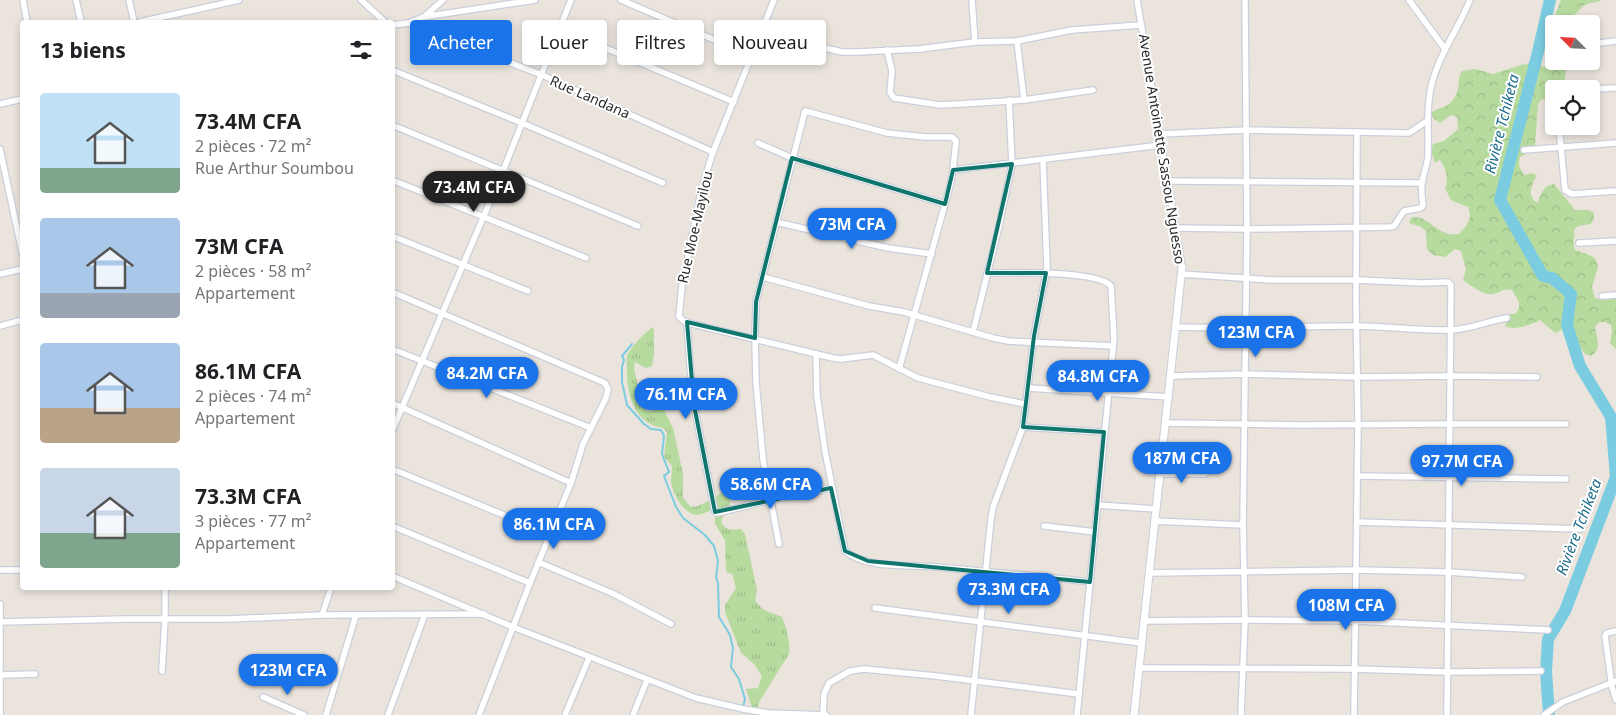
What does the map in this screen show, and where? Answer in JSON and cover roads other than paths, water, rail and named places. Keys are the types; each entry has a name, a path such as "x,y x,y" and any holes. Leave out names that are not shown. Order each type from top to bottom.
{"street":[{"path":"23,0 27,20"},
{"path":"76,0 81,20"},
{"path":"129,0 134,20"},
{"path":"149,20 239,0"},
{"path":"361,0 384,20"},
{"path":"423,17 443,0"},
{"path":"395,25 409,23 423,17 536,0"},
{"path":"564,20 571,0"},
{"path":"621,0 714,40"},
{"name":"Rue Moe-Mayilou","path":"766,20 774,0"},
{"path":"972,0 975,42"},
{"name":"Avenue Antoinette Sassou Nguesso","path":"1134,715 1182,271 1137,0"},
{"path":"1241,715 1245,620 1243,525 1247,278 1245,0"},
{"path":"1409,0 1445,49"},
{"path":"1176,228 1391,228 1404,211 1421,208 1423,205 1422,182 1427,160 1429,94 1445,49 1470,0"},
{"name":"Rue Landana","path":"409,23 542,75 713,152"},
{"path":"826,49 842,52 919,49 975,42 1017,41 1072,30 1141,25"},
{"path":"1017,41 1024,100"},
{"path":"1600,43 1616,41"},
{"path":"607,49 734,102"},
{"path":"886,50 892,71 890,92 894,98 940,105 1024,100 1093,90"},
{"path":"395,425 484,217 546,65"},
{"name":"Rue Moe-Mayilou","path":"687,322 682,321 679,317 682,285 702,187 713,152 748,65"},
{"path":"395,71 663,183"},
{"path":"1600,89 1616,88"},
{"path":"0,104 20,99"},
{"path":"973,332 1012,164 1010,100"},
{"path":"779,544 760,437 756,382 756,302 804,111 887,133 954,138 956,140 953,170 945,204 899,369"},
{"path":"1160,134 1246,130 1409,134 1427,121"},
{"path":"395,127 638,226"},
{"path":"1354,715 1358,424 1357,132"},
{"path":"1559,135 1564,187 1567,192 1572,194 1616,190"},
{"path":"758,143 792,158 945,204"},
{"path":"1524,150 1616,143"},
{"path":"953,170 1161,145"},
{"path":"0,149 20,243"},
{"path":"971,715 993,507 1023,427 1033,342 1046,273 1046,204 1043,160"},
{"path":"395,181 586,258"},
{"path":"1168,181 1422,182"},
{"path":"776,222 888,248 932,254"},
{"path":"395,237 528,291"},
{"path":"1579,243 1616,241"},
{"path":"0,274 20,269"},
{"path":"1182,271 1273,280 1448,282 1451,285 1447,715"},
{"path":"987,273 1068,274 1104,281 1111,286 1113,346 1078,715"},
{"path":"763,277 869,306 915,315 1008,341 1113,346"},
{"path":"395,293 604,383 608,389 580,454 571,483 538,562 479,715"},
{"path":"1602,296 1616,296"},
{"path":"1176,327 1357,326 1451,330 1507,318"},
{"path":"0,326 20,321"},
{"path":"831,488 715,512 694,405 687,322 841,359 872,355 918,378 1025,404"},
{"path":"395,350 591,428"},
{"path":"816,354 817,396 831,488 844,550 851,556 884,564 920,565 1090,582"},
{"path":"1171,376 1246,374 1358,377 1537,377"},
{"path":"1028,388 1169,397"},
{"path":"395,404 571,483"},
{"path":"1166,423 1245,425 1566,424"},
{"path":"1023,427 1104,432"},
{"path":"395,470 550,534"},
{"path":"1161,474 1205,474"},
{"path":"1357,476 1566,479"},
{"path":"1098,505 1156,509"},
{"path":"1154,521 1243,525"},
{"path":"1357,522 1580,529"},
{"path":"1044,526 1095,532"},
{"path":"395,527 530,583"},
{"path":"538,562 614,594 672,624"},
{"path":"0,570 20,570"},
{"path":"1149,573 1357,570 1448,572 1522,577"},
{"path":"395,577 589,658 708,702 742,710 768,714 824,715 824,694 829,682 850,671 864,670 1079,694"},
{"path":"162,671 165,590"},
{"path":"322,615 330,590"},
{"path":"0,604 0,715"},
{"path":"875,608 1141,643"},
{"path":"388,715 425,614"},
{"path":"0,622 228,619 322,615 484,614"},
{"path":"326,715 356,615"},
{"path":"1144,621 1356,621 1548,630"},
{"path":"1616,631 1607,633 1605,636 1616,700"},
{"path":"566,715 589,658"},
{"path":"1139,668 1244,670 1354,669 1448,672 1542,671"},
{"path":"0,675 35,674"},
{"path":"633,715 647,680"},
{"path":"1544,715 1563,702 1614,682"},
{"path":"263,697 304,715"}],"waterway":[{"name":"Rivière Tchiketa","path":"1549,715 1546,672 1548,639 1565,611 1616,477 1611,417 1580,366 1567,325 1571,294 1552,278 1543,276 1500,200 1550,0"},
{"path":"632,344 622,356 624,360 622,382 627,405 644,424 651,429 661,430 664,436 662,454 669,472 664,476 676,507 683,518 705,535 714,546 718,561 716,577 718,583 719,617 730,635 733,648 731,667 739,679 745,699 743,707"}]}
